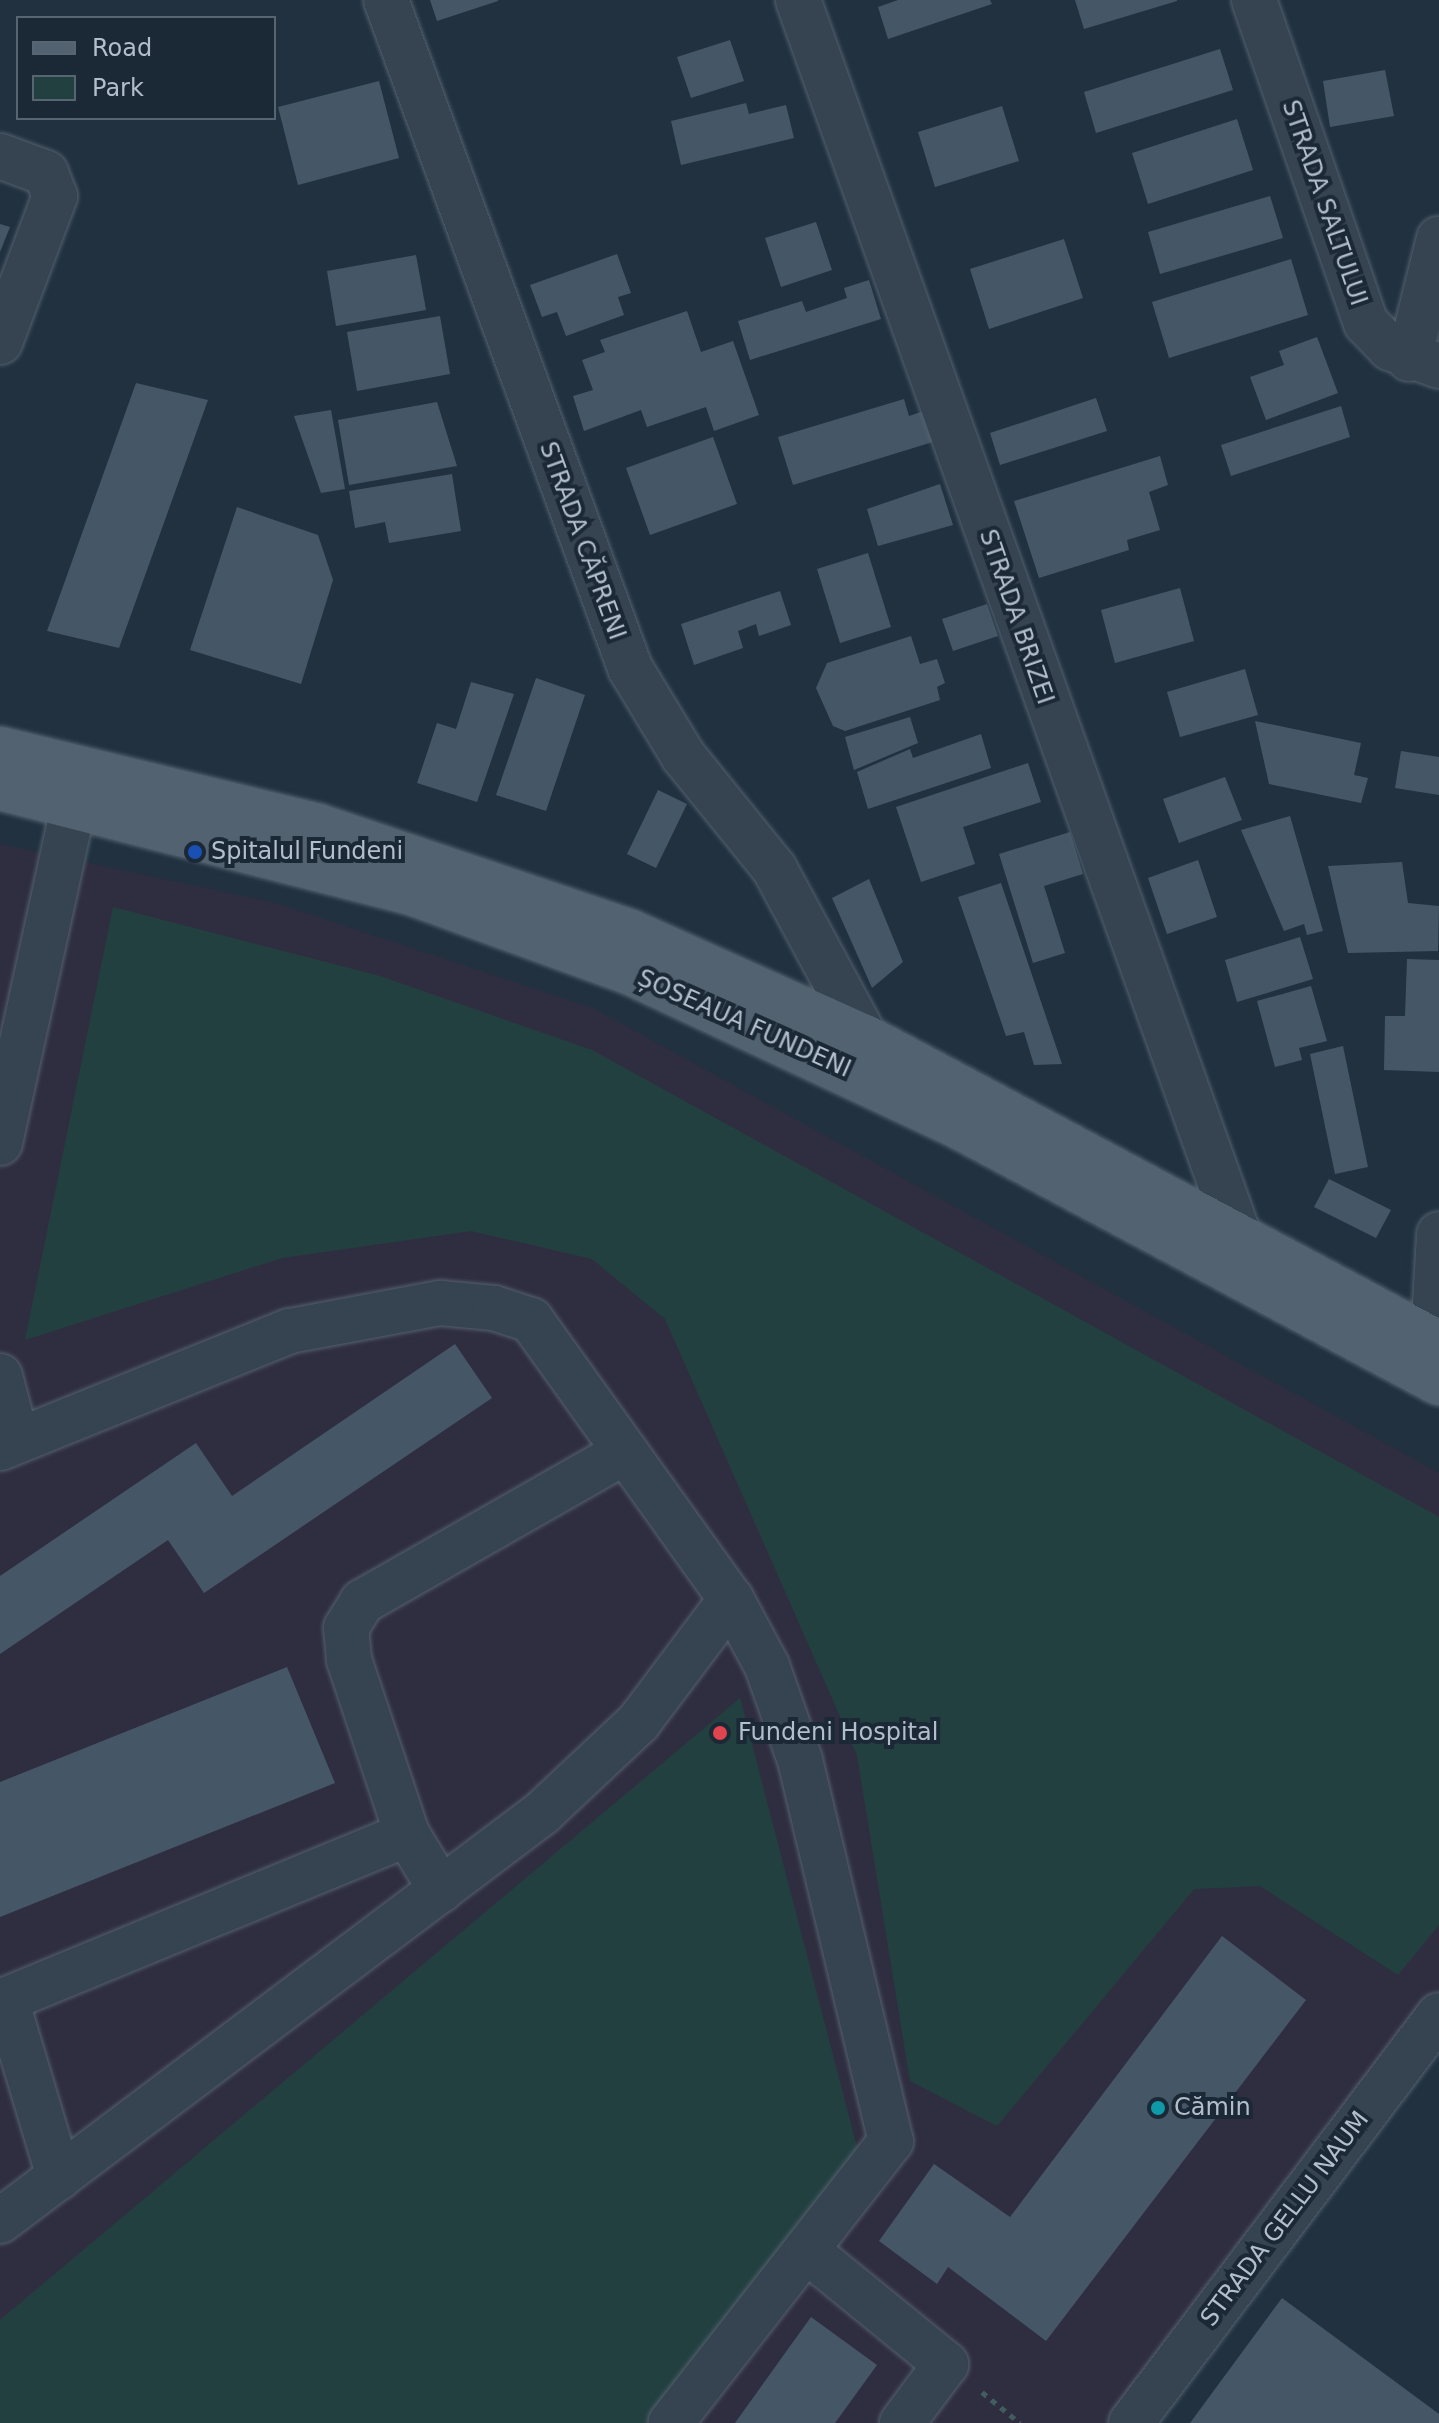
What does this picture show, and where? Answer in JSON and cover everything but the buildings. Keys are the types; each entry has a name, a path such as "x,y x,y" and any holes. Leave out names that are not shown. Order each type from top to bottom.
{"main road":[{"name":"ȘOSEAUA FUNDENI","path":"0,749 441,863 631,932 865,1037 1436,1341"},
{"name":"ȘOSEAUA FUNDENI","path":"0,788 412,893 643,978 954,1124 1439,1383"}],"street":[{"name":"STRADA CĂPRENI","path":"386,0 630,668 684,757 774,868 865,1037"},
{"name":"STRADA BRIZEI","path":"798,0 1238,1233"},
{"name":"STRADA SALTULUI","path":"1254,0 1355,298 1376,336 1424,363"},
{"path":"0,156 46,173 55,196 0,342"},
{"path":"1424,363 1439,239"},
{"path":"0,1143 74,805"},
{"path":"1436,1341 1439,1234"},
{"path":"0,1376 9,1445 290,1331 440,1303 531,1320 731,1599 767,1666 800,1760 891,2141 671,2423"},
{"path":"441,1890 407,1834 349,1660 346,1628 362,1602 625,1452"},
{"path":"0,2221 542,1813 638,1723 731,1599"},
{"path":"59,2177 3,2001 407,1834"},
{"name":"STRADA GELLU NAUM","path":"1131,2423 1439,2015"},
{"path":"806,2250 946,2364 902,2423"}],"shaded area":[{"name":"Fundeni Hospital","path":"0,844 276,903 595,1009 1439,1473 1439,1994 1109,2423 0,2423"}],"green space":[{"path":"113,907 380,976 592,1050 1439,1517 1439,1925 1398,1975 1260,1886 1194,1889 997,2126 910,2081 857,1755 665,1319 592,1259 471,1231 282,1258 25,1340"},
{"path":"740,1698 859,2155 646,2423 0,2423 0,2320"}],"place":[{"name":"Spitalul Fundeni","path":"195,852"},
{"name":"Fundeni Hospital","path":"720,1733"},
{"name":"Cămin","path":"1158,2108"}]}
